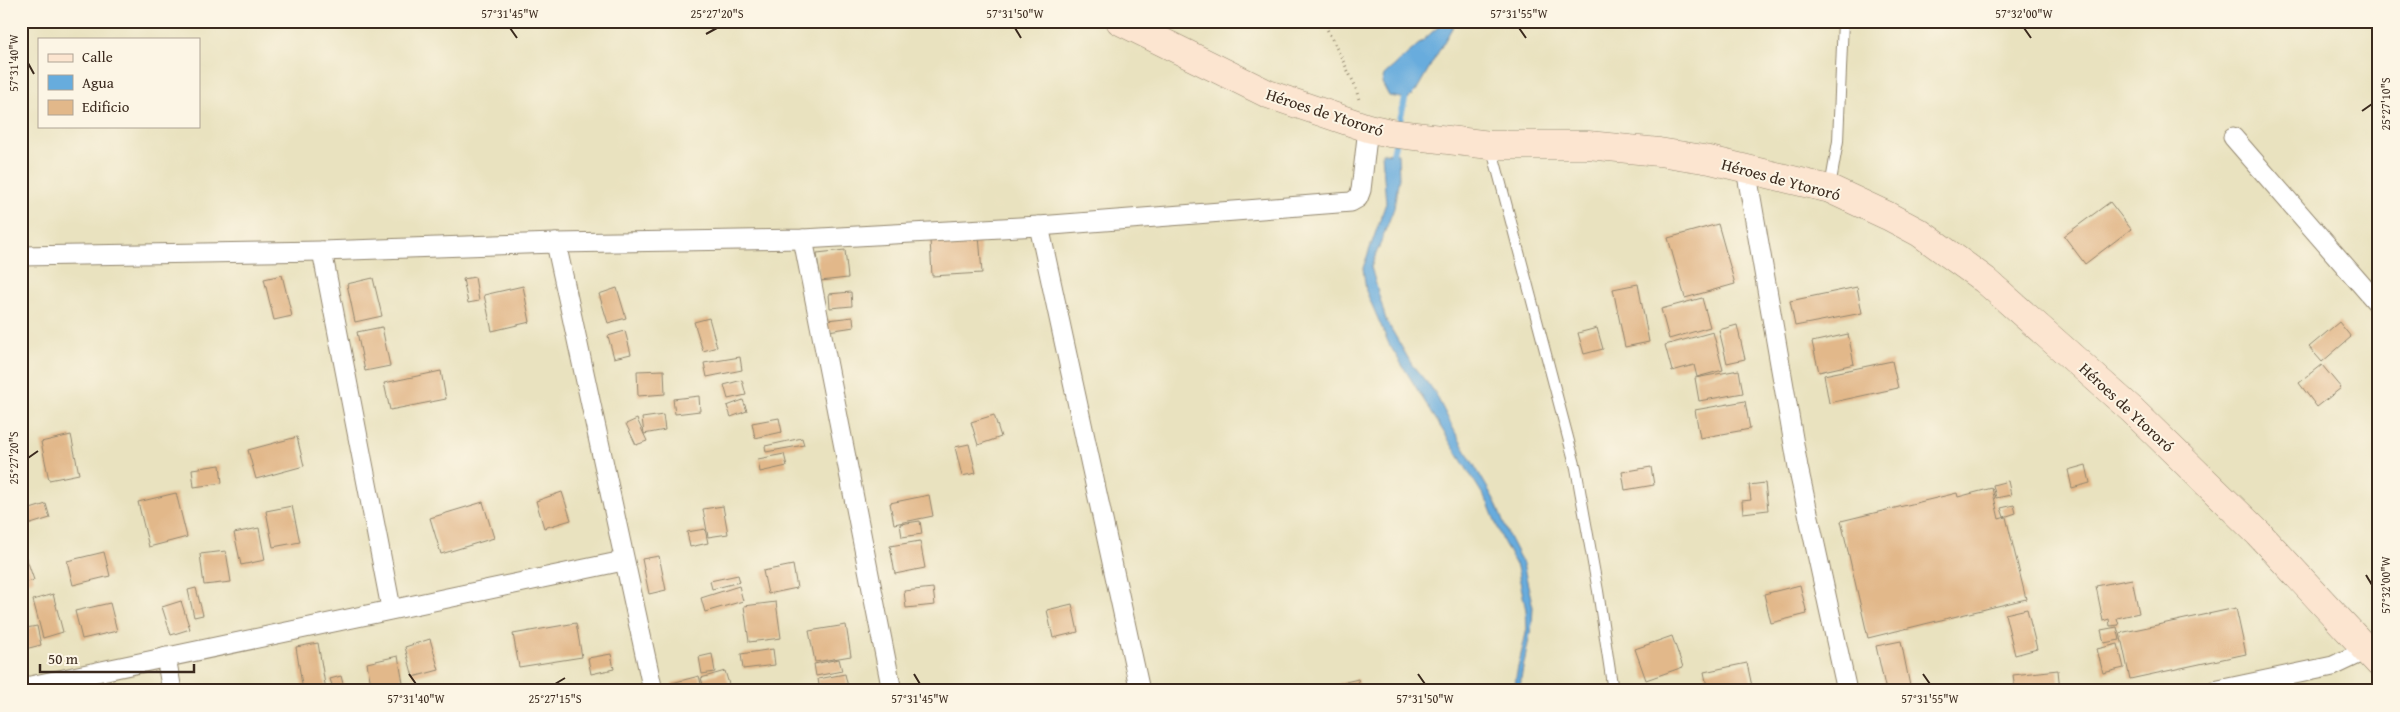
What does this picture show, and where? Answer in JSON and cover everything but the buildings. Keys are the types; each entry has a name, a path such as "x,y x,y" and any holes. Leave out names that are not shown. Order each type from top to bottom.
{"main road":[{"name":"Héroes de Ytororó","path":"1120,21 1268,94 1379,131 1490,145 1588,145 1659,152 1746,169 1830,189 1888,216 1920,233 1986,280 2132,410 2259,534 2373,657"}],"street":[{"path":"21,256 322,251 556,243 803,239 1039,226 1351,202 1358,198 1379,131"},
{"path":"2234,137 2379,305"},
{"path":"1746,169 1798,467 1847,691"},
{"path":"1039,226 1136,690"},
{"path":"803,239 892,691"},
{"path":"556,243 623,561 653,691"},
{"path":"322,251 392,608"},
{"path":"21,688 392,608 623,561"},
{"path":"166,657 172,691"},
{"path":"2214,691 2373,657"}],"lane":[{"path":"1830,189 1838,141 1843,21"},
{"path":"1490,145 1576,468 1598,591 1613,691"}],"path":[{"path":"1323,21 1379,131"}],"water":[{"path":"1440,21 1456,21 1416,91 1408,99 1389,96 1382,83 1384,75 1438,27"},
{"path":"1382,153 1398,154 1399,177 1394,208 1371,267 1386,320 1412,365 1434,391 1456,434 1495,501 1509,537 1523,564 1533,607 1532,624 1520,691 1515,691 1516,676 1527,629 1526,610 1517,567 1503,541 1488,503 1389,344 1366,291 1363,268 1386,203"}],"waterway":[{"path":"1398,128 1407,91"},
{"path":"1391,162 1396,140"}]}
